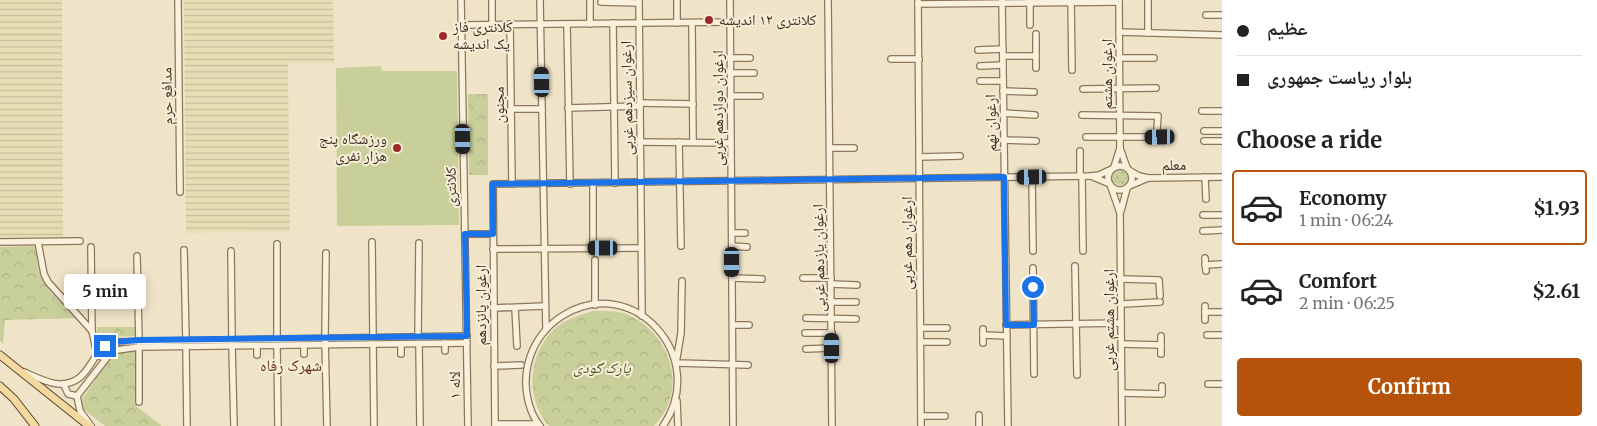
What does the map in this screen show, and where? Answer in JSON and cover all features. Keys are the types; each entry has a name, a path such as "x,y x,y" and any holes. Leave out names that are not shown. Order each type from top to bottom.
{"main road":[{"path":"0,355 90,426"},
{"path":"0,386 14,399 35,426"}],"street":[{"name":"مدافع حرم","path":"178,0 180,192"},
{"name":"کلانتری","path":"461,0 467,339"},
{"path":"492,0 492,25"},
{"path":"540,0 546,329"},
{"path":"590,0 590,24"},
{"path":"677,0 677,23"},
{"name":"ارغوان دوازدهم غربی","path":"730,0 734,426"},
{"name":"ارغوان یازدهم غربی","path":"828,0 832,426"},
{"path":"1148,0 1148,33"},
{"path":"601,2 639,1"},
{"name":"ارغوان سیزدهم غربی","path":"639,1 642,316"},
{"path":"1072,1 1072,70"},
{"path":"918,2 1119,1"},
{"name":"ارغوان هشتم","path":"1119,1 1120,148"},
{"name":"ارغوان دهم غربی","path":"918,2 921,426"},
{"name":"ارغوان نهم","path":"1002,2 1008,426"},
{"path":"1030,2 1030,24"},
{"path":"1206,15 1222,15"},
{"path":"461,25 730,22"},
{"path":"692,23 694,142"},
{"name":"مجنون","path":"510,24 512,184"},
{"path":"567,24 570,184"},
{"path":"612,24 615,183"},
{"path":"1119,32 1222,35"},
{"path":"1036,34 1036,68"},
{"path":"978,50 1036,56"},
{"path":"730,58 750,58"},
{"path":"890,59 919,58"},
{"path":"1119,58 1154,58"},
{"path":"980,66 1003,65"},
{"path":"730,73 754,73"},
{"path":"980,81 1003,81"},
{"path":"1083,89 1120,90 1156,88"},
{"path":"1003,91 1034,92"},
{"path":"731,96 760,96"},
{"path":"568,108 693,104"},
{"path":"511,108 542,108"},
{"path":"1202,111 1222,111"},
{"path":"1004,113 1035,115"},
{"path":"1082,115 1158,116 1157,130"},
{"path":"1204,131 1222,131"},
{"path":"1086,137 1160,137"},
{"path":"1004,140 1036,141"},
{"path":"1204,141 1222,141"},
{"path":"640,142 731,142"},
{"path":"679,142 681,246"},
{"path":"830,148 854,148"},
{"path":"1120,148 1113,168 1108,174 1120,213"},
{"path":"1120,148 1132,178 1120,213"},
{"path":"1080,151 1084,251"},
{"path":"919,157 960,156"},
{"path":"512,184 1091,176 1099,175 1120,166 1139,176 1148,178"},
{"path":"1091,176 1121,190 1128,187"},
{"path":"1032,177 1034,251"},
{"path":"1205,177 1206,200"},
{"name":"معلم","path":"1128,187 1148,178 1222,177"},
{"path":"592,242 593,183"},
{"name":"ارغوان پانزدهم","path":"495,425 493,184 512,184"},
{"name":"ارغوان هشتم غربی","path":"1120,213 1122,426"},
{"path":"1203,215 1222,214"},
{"path":"1203,231 1222,230"},
{"path":"732,233 745,234"},
{"path":"465,234 493,234"},
{"path":"0,242 80,242"},
{"path":"38,242 44,274 48,282 92,331"},
{"path":"372,242 374,426"},
{"path":"419,242 420,426"},
{"path":"277,244 278,426"},
{"path":"732,246 747,247"},
{"path":"91,247 92,331 97,354 105,359"},
{"path":"493,249 641,248"},
{"path":"184,250 187,426"},
{"path":"231,251 234,426"},
{"path":"326,253 325,342 327,426"},
{"path":"137,256 139,340"},
{"path":"595,260 595,304"},
{"path":"1205,265 1222,264"},
{"path":"1075,266 1077,375"},
{"path":"1033,268 1034,374"},
{"path":"732,278 762,279"},
{"path":"804,278 857,285"},
{"path":"1122,279 1159,280 1160,299 1122,304"},
{"path":"676,362 681,333 682,280"},
{"path":"832,302 856,302"},
{"path":"495,425 539,425 529,401 526,376 531,352 546,329 568,312 595,304 619,306 642,316 654,324 664,336 676,362 678,377 678,426"},
{"path":"494,308 546,306"},
{"path":"515,308 517,346"},
{"path":"1205,320 1205,309 1222,312"},
{"path":"806,318 856,319"},
{"path":"1006,325 1122,323"},
{"path":"733,325 749,325"},
{"path":"920,328 947,328"},
{"path":"983,343 983,332 1007,336"},
{"path":"805,333 832,334"},
{"path":"373,341 401,344 445,335 467,339"},
{"path":"1207,335 1222,335"},
{"path":"1161,336 1161,354"},
{"path":"90,426 80,411 77,396 109,354 118,350 186,344 419,340 445,343 467,339"},
{"name":"لاله ۱","path":"467,339 468,426"},
{"path":"19,370 52,383 64,385 81,377 97,354 108,343 139,340 186,344"},
{"path":"232,343 257,346 277,342 304,345 314,342"},
{"path":"921,342 947,342"},
{"path":"445,343 445,351"},
{"path":"401,344 402,354"},
{"path":"1122,344 1161,345"},
{"path":"304,345 304,354"},
{"path":"257,346 257,355"},
{"path":"139,402 140,348"},
{"path":"806,349 832,348"},
{"path":"676,362 748,364"},
{"path":"494,366 521,365"},
{"path":"1208,384 1222,384"},
{"path":"64,385 68,394 77,396"},
{"path":"1122,393 1162,394 1162,386"},
{"path":"663,426 674,405 677,391"},
{"path":"979,415 979,426"},
{"path":"921,416 945,416"}],"shaded area":[{"path":"0,0 62,0 63,237 0,238"},
{"path":"184,0 333,0 334,63 288,63 290,231 186,233"}],"green space":[{"name":"ورزشگاه پنج هزار نفری","path":"381,66 382,71 457,71 459,225 337,226 336,68"},
{"path":"468,94 488,94 488,175 469,175"},
{"path":"1117,169 1123,169 1128,174 1126,183 1117,185 1112,180 1112,174"},
{"path":"35,246 39,270 44,283 57,299 79,318 5,320 3,344 0,341 0,247"},
{"name":"پارک گودی","path":"593,311 617,312 631,316 645,325 665,350 671,365 673,381 671,397 665,412 654,426 549,426 540,414 535,400 533,371 543,343 552,331 564,322"},
{"path":"97,327 135,327 135,336 97,337"},
{"path":"135,350 136,406 162,426 105,426 82,408 80,402 112,355"}],"place":[{"name":"کلانتری ۱۲ اندیشه","path":"709,20"},
{"name":"کلانتری فاز یک اندیشه","path":"443,36"},
{"name":"ورزشگاه پنج هزار نفری","path":"397,148"}],"district":[{"name":"شهرک رفاه","path":"291,365"}],"route":[{"path":"105,346 108,343 139,340 467,336 465,234 493,234 493,184 1004,177 1006,325 1034,325 1033,287"}]}
